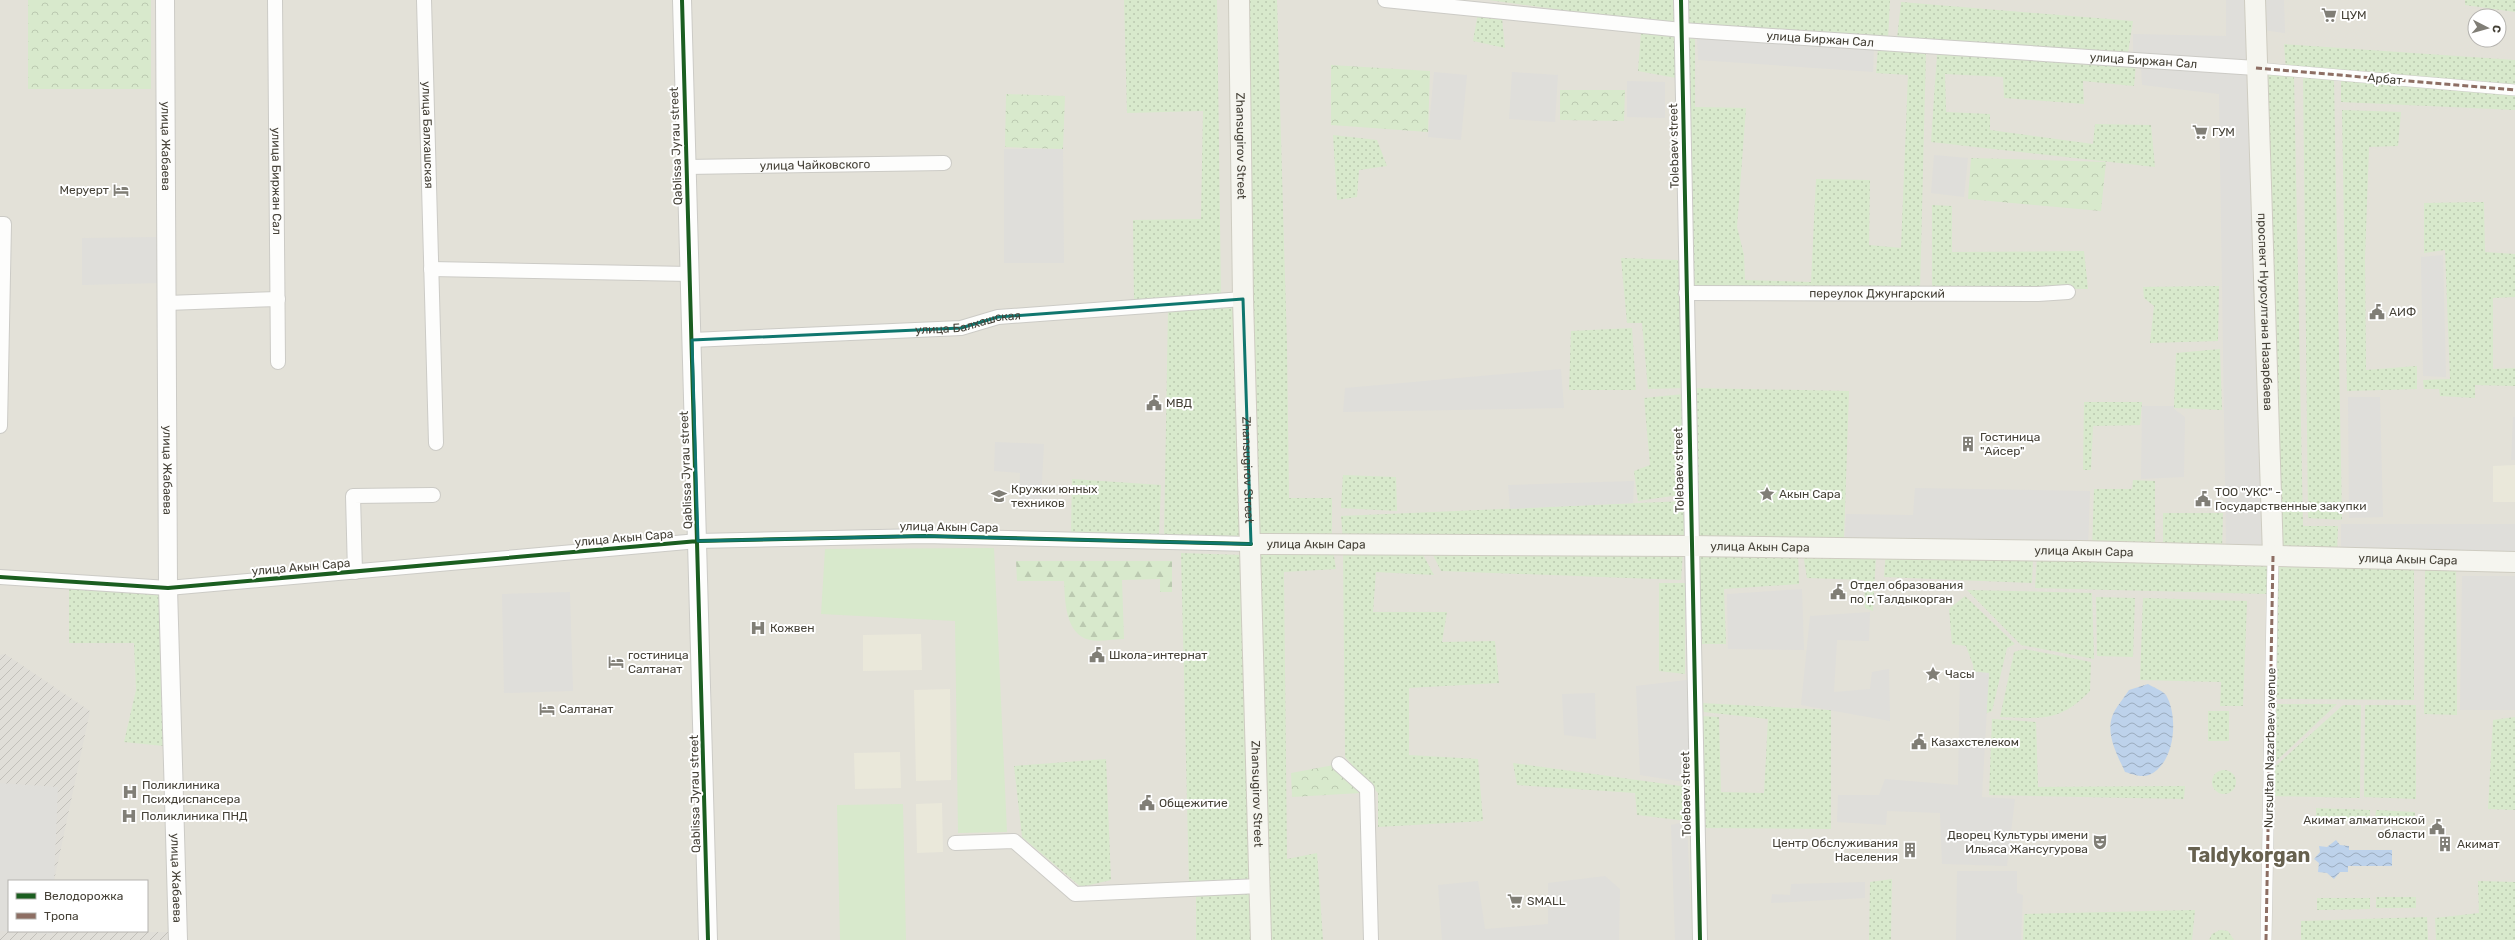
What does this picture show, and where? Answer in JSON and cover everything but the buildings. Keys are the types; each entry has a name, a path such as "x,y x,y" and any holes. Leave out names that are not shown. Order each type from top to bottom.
{"main road":[{"name":"Zhansugirov Street","path":"1238,0 1243,299 1261,940"},
{"name":"проспект Нурсултана Назарбаева","path":"2255,0 2256,68 2273,556"},
{"name":"улица Акын Сара","path":"1251,544 1690,546 2273,556 2515,562"}],"street":[{"name":"улица Жабаева","path":"165,0 168,588 178,940"},
{"name":"улица Биржан Сал","path":"275,0 278,362"},
{"name":"улица Балхашская","path":"424,0 436,443"},
{"name":"Qablissa Jyrau street","path":"682,0 708,940"},
{"name":"улица Биржан Сал","path":"1385,0 1682,30 2256,68"},
{"name":"Tolebaev street","path":"1681,0 1690,546 1700,940"},
{"name":"Арбат","path":"2256,68 2515,90"},
{"name":"улица Чайковского","path":"687,167 944,163"},
{"path":"0,224 4,224 0,426"},
{"path":"431,269 690,274"},
{"name":"переулок Джунгарский","path":"1686,293 2038,294 2068,292"},
{"path":"167,303 278,299"},
{"name":"улица Балхашская","path":"692,340 961,328 998,317 1243,299"},
{"path":"355,572 353,496 433,495"},
{"name":"улица Акын Сара","path":"0,576 168,588 698,541 924,536 1251,544"},
{"name":"Nursultan Nazarbaev avenue","path":"2266,940 2273,556"},
{"path":"1339,764 1367,789 1371,940"},
{"path":"955,843 1014,841 1075,894 1260,886"}],"highlighted area":[{"path":"1243,299 1251,544 924,536 698,541 692,340 961,328 998,317"}],"shaded area":[{"name":"Taldykorgan","path":"0,0 2515,0 2515,940 0,940"},
{"path":"2226,0 2249,0 2250,61 2133,54 2133,34 2226,36"},
{"path":"2262,0 2284,0 2285,33 2262,30"},
{"path":"1697,39 1874,47 1873,72 1698,60"},
{"path":"2141,66 2250,73 2268,548 2226,547 2219,94 2142,85"},
{"path":"1434,72 1467,75 1461,140 1428,137"},
{"path":"1512,72 1558,75 1555,122 1509,119"},
{"path":"1627,81 1665,82 1665,118 1627,117"},
{"path":"1004,149 1063,149 1064,263 1004,263"},
{"path":"1934,155 1968,158 1964,197 1931,193"},
{"path":"160,237 161,283 82,285 82,238"},
{"path":"2443,255 2446,377 2423,376 2421,257"},
{"path":"1561,369 1564,408 1343,412 1345,388"},
{"path":"2348,397 2380,397 2383,517 2349,518"},
{"path":"2142,406 2174,406 2174,409 2185,417 2184,477 2141,479"},
{"path":"2513,417 2515,417 2515,460 2511,460"},
{"path":"995,442 1044,444 1041,500 1019,499 1020,473 994,471"},
{"path":"2515,465 2515,502 2493,502 2493,466"},
{"path":"1634,481 1633,503 1510,509 1508,485"},
{"path":"1915,488 2090,491 2088,548 1844,545 1846,514 1913,515"},
{"path":"2341,524 2515,524 2515,556 2341,551"},
{"path":"2462,576 2515,576 2515,710 2460,710"},
{"path":"1802,589 1804,650 1728,649 1727,594"},
{"path":"570,592 573,691 504,693 502,594"},
{"path":"1870,612 1869,641 1837,640 1834,692 1870,689 1872,672 1889,669 1890,721 1801,705 1810,616"},
{"path":"921,634 922,670 863,671 863,635"},
{"path":"5,654 90,711 54,880 8,880 8,932 170,932 170,940 0,940 0,655"},
{"path":"1960,670 1989,673 1982,797 2015,799 2007,866 1942,864 1940,813 1887,811 1886,825 1837,822 1838,795 1879,795 1885,779 1958,785"},
{"path":"1687,680 1691,783 1640,775 1636,686"},
{"path":"950,689 951,780 916,781 914,690"},
{"path":"1595,693 1596,739 1564,735 1562,694"},
{"path":"900,752 901,788 855,789 854,753"},
{"path":"0,783 58,787 54,880 8,880 8,931 0,931"},
{"path":"942,803 943,852 917,853 916,804"},
{"path":"1687,821 1692,940 1675,940 1671,825"},
{"path":"1957,871 2017,871 2017,893 2023,895 2021,940 1956,940"},
{"path":"1605,876 1620,889 1619,940 1442,940 1438,885 1478,881 1485,929 1548,924 1548,883"},
{"path":"1865,882 1865,898 1771,903 1772,894 1790,895 1791,884"},
{"path":"17,932 53,932 52,934"}],"green space":[{"path":"28,0 151,0 151,89 28,89"},
{"path":"1124,0 1217,0 1221,294 1134,300 1133,220 1201,219 1203,111 1127,113"},
{"path":"1242,0 1277,0 1287,346 1289,498 1332,498 1332,541 1256,540"},
{"path":"1489,0 1675,0 1676,26"},
{"path":"1685,0 1890,0 1888,39 1687,23"},
{"path":"2465,0 2515,0 2515,12 2507,11 2507,8 2486,8 2465,5"},
{"path":"1901,2 2133,21 2128,53 1897,39"},
{"path":"1478,13 1502,18 1505,48 1473,41"},
{"path":"1641,32 1678,37 1676,78 1638,71"},
{"path":"1684,37 1695,39 1695,107 1746,108 1737,227 1744,255 1745,280 1811,282 1816,179 1870,180 1869,245 1901,248 1908,75 1876,73 1878,48 1926,50 1920,291 1690,291"},
{"path":"2284,44 2515,60 2515,110 2341,102 2341,78 2334,78 2342,520 2308,518 2303,73 2286,71"},
{"path":"1937,54 2136,64 2134,86 2083,81 2084,104 2004,98 2003,77 1945,74 1946,112 1990,114 1990,130 2093,144 2095,124 2151,125 2155,167 1931,142"},
{"path":"1331,65 1430,71 1428,132 1331,125"},
{"path":"2261,73 2294,75 2303,526 2338,526 2337,551 2278,550"},
{"path":"1560,90 1625,90 1624,121 1560,120"},
{"path":"1006,94 1065,96 1063,149 1005,147"},
{"path":"2342,110 2401,112 2398,146 2369,147 2365,257 2366,370 2417,366 2417,389 2347,391"},
{"path":"1333,135 1377,140 1387,166 1359,170 1357,197 1337,200"},
{"path":"1971,158 2106,162 2101,211 1968,199"},
{"path":"2484,202 2485,252 2515,254 2515,297 2493,298 2493,369 2515,368 2515,386 2475,385 2475,398 2440,396 2439,389 2424,389 2423,380 2450,379 2445,250 2424,253 2424,203"},
{"path":"1932,205 1952,206 1952,252 2084,251 2088,289 1932,287"},
{"path":"1621,258 1680,260 1685,388 1648,389 1642,323 1627,323"},
{"path":"2219,286 2218,341 2150,343 2154,306 2144,298 2143,287"},
{"path":"1239,305 1245,539 1164,536 1168,311"},
{"path":"1632,328 1636,390 1569,390 1571,331"},
{"path":"2220,349 2222,410 2174,408 2176,353"},
{"path":"1695,388 1849,391 1844,539 1695,541"},
{"path":"1684,394 1686,494 1638,501 1634,471 1650,465 1644,398"},
{"path":"2084,402 2142,402 2140,425 2093,426 2091,470 2083,470"},
{"path":"1343,475 1396,477 1397,511 1341,508"},
{"path":"1072,479 1161,485 1159,536 1071,532"},
{"path":"2133,480 2155,481 2155,549 2092,549 2094,489 2132,489"},
{"path":"1686,501 1687,540 1343,540 1341,516"},
{"path":"2163,513 2223,513 2222,549 2163,551"},
{"path":"994,548 1007,832 958,833 955,621 821,614 825,549"},
{"path":"1258,549 1333,549 1336,569 1284,572 1287,859 1317,853 1323,940 1267,940"},
{"path":"1886,549 2033,560 2032,583 1884,577"},
{"path":"1343,551 1421,551 1434,575 1376,572 1373,612 1447,612 1442,642 1495,641 1499,683 1409,688 1409,755 1478,759 1483,821 1378,827 1378,793 1345,757"},
{"path":"1431,551 1683,552 1681,580 1441,571"},
{"path":"1798,551 1799,584 1724,589 1726,644 1698,644 1695,552"},
{"path":"1181,553 1242,555 1250,880 1189,884"},
{"path":"1803,554 1876,555 1873,611 1865,608 1864,580 1807,578"},
{"path":"2037,556 2269,559 2268,594 2035,588"},
{"path":"1016,561 1172,561 1172,592 1160,592 1160,579 1122,580 1124,639 1094,641 1082,637 1071,624 1066,607 1064,581 1017,581"},
{"path":"2279,563 2414,566 2414,700 2274,699"},
{"path":"2425,565 2456,565 2457,715 2424,714"},
{"path":"1659,583 1685,583 1685,674 1659,671"},
{"path":"69,589 162,595 164,746 124,742 136,690 134,643 69,643"},
{"path":"1967,590 2092,593 2094,659 2021,645"},
{"path":"1965,596 2015,644 2007,648 1992,711 1978,717 1973,665 1966,646 1952,644 1949,609"},
{"path":"2096,597 2135,598 2133,657 2097,656"},
{"path":"2143,598 2247,601 2243,706 2220,706 2221,682 2140,680"},
{"path":"2024,649 2091,662 2090,691 2069,709 2059,714 2038,718 2000,717 2014,652"},
{"path":"1701,703 1831,710 1831,829 1704,828 1700,716 1719,717 1721,792 1764,793 1768,719 1704,712"},
{"path":"2272,704 2337,704 2271,766"},
{"path":"2343,705 2361,705 2360,798 2270,796 2269,772"},
{"path":"2365,705 2416,705 2416,799 2364,797"},
{"path":"2208,711 2229,711 2229,741 2208,741"},
{"path":"2515,717 2515,810 2488,809 2493,720"},
{"path":"1992,719 2036,722 2038,787 2185,786 2184,799 1989,795"},
{"path":"1106,759 1111,880 1081,887 1022,837 1014,766"},
{"path":"1513,763 1688,787 1687,821 1637,815 1635,793 1517,785"},
{"path":"1339,764 1361,793 1292,797 1291,773"},
{"path":"2224,770 2233,773 2236,782 2233,791 2224,794 2215,791 2212,782 2215,773"},
{"path":"903,804 906,940 840,940 837,805"},
{"path":"2316,808 2370,810 2370,822 2316,820"},
{"path":"2376,810 2415,812 2415,822 2375,821"},
{"path":"1892,879 1891,940 1869,940 1870,882"},
{"path":"2478,881 2515,882 2515,940 2436,940 2435,918 2479,913"},
{"path":"1254,892 1255,940 1196,940 1196,896"},
{"path":"2376,897 2416,897 2416,908 2376,908"},
{"path":"2317,898 2370,898 2370,909 2317,910"},
{"path":"2195,910 2192,940 2023,940 2024,914"},
{"path":"2427,917 2428,940 2301,940 2301,921"},
{"path":"2220,930 2228,931 2234,940 2209,940 2212,934"}],"water":[{"path":"2148,684 2165,694 2170,704 2173,727 2172,739 2169,751 2158,769 2149,775 2140,776 2125,772 2116,753 2112,739 2111,724 2115,710 2129,690"},
{"path":"2336,840 2340,845 2349,846 2349,850 2392,850 2392,866 2348,866 2348,872 2340,872 2334,879 2327,873 2318,872 2319,863 2314,859 2320,852 2319,846 2327,847"}],"marked path":[{"path":"2256,68 2515,90"},
{"path":"2266,940 2273,556"}],"cycle path":[{"path":"682,0 708,940"},
{"path":"1681,0 1700,940"},
{"path":"0,577 168,588 698,541 924,536 1251,544"}],"place":[{"name":"ЦУМ","path":"2329,15"},
{"name":"ГУМ","path":"2200,132"},
{"name":"Меруерт","path":"121,190"},
{"name":"АИФ","path":"2377,312"},
{"name":"МВД","path":"1154,403"},
{"name":"Гостиница \"Айсер\"","path":"1968,444"},
{"name":"Акын Сара","path":"1767,494"},
{"name":"Кружки юнных техников","path":"999,496"},
{"name":"ТОО \"УКС\" - Государственные закупки","path":"2203,499"},
{"name":"Отдел образования по г. Талдыкорган","path":"1838,592"},
{"name":"Кожвен","path":"758,628"},
{"name":"Школа-интернат","path":"1097,655"},
{"name":"гостиница Салтанат","path":"616,662"},
{"name":"Часы","path":"1933,674"},
{"name":"Салтанат","path":"547,709"},
{"name":"Казахстелеком","path":"1919,742"},
{"name":"Поликлиника Психдиспансера","path":"130,792"},
{"name":"Общежитие","path":"1147,803"},
{"name":"Поликлиника ПНД","path":"129,816"},
{"name":"Акимат алматинской области","path":"2437,827"},
{"name":"Дворец Культуры имени Ильяса Жансугурова","path":"2100,842"},
{"name":"Акимат","path":"2445,844"},
{"name":"Центр Обслуживания Населения","path":"1910,850"},
{"name":"SMALL","path":"1515,901"}],"district":[{"name":"Taldykorgan","path":"2249,855"}]}
